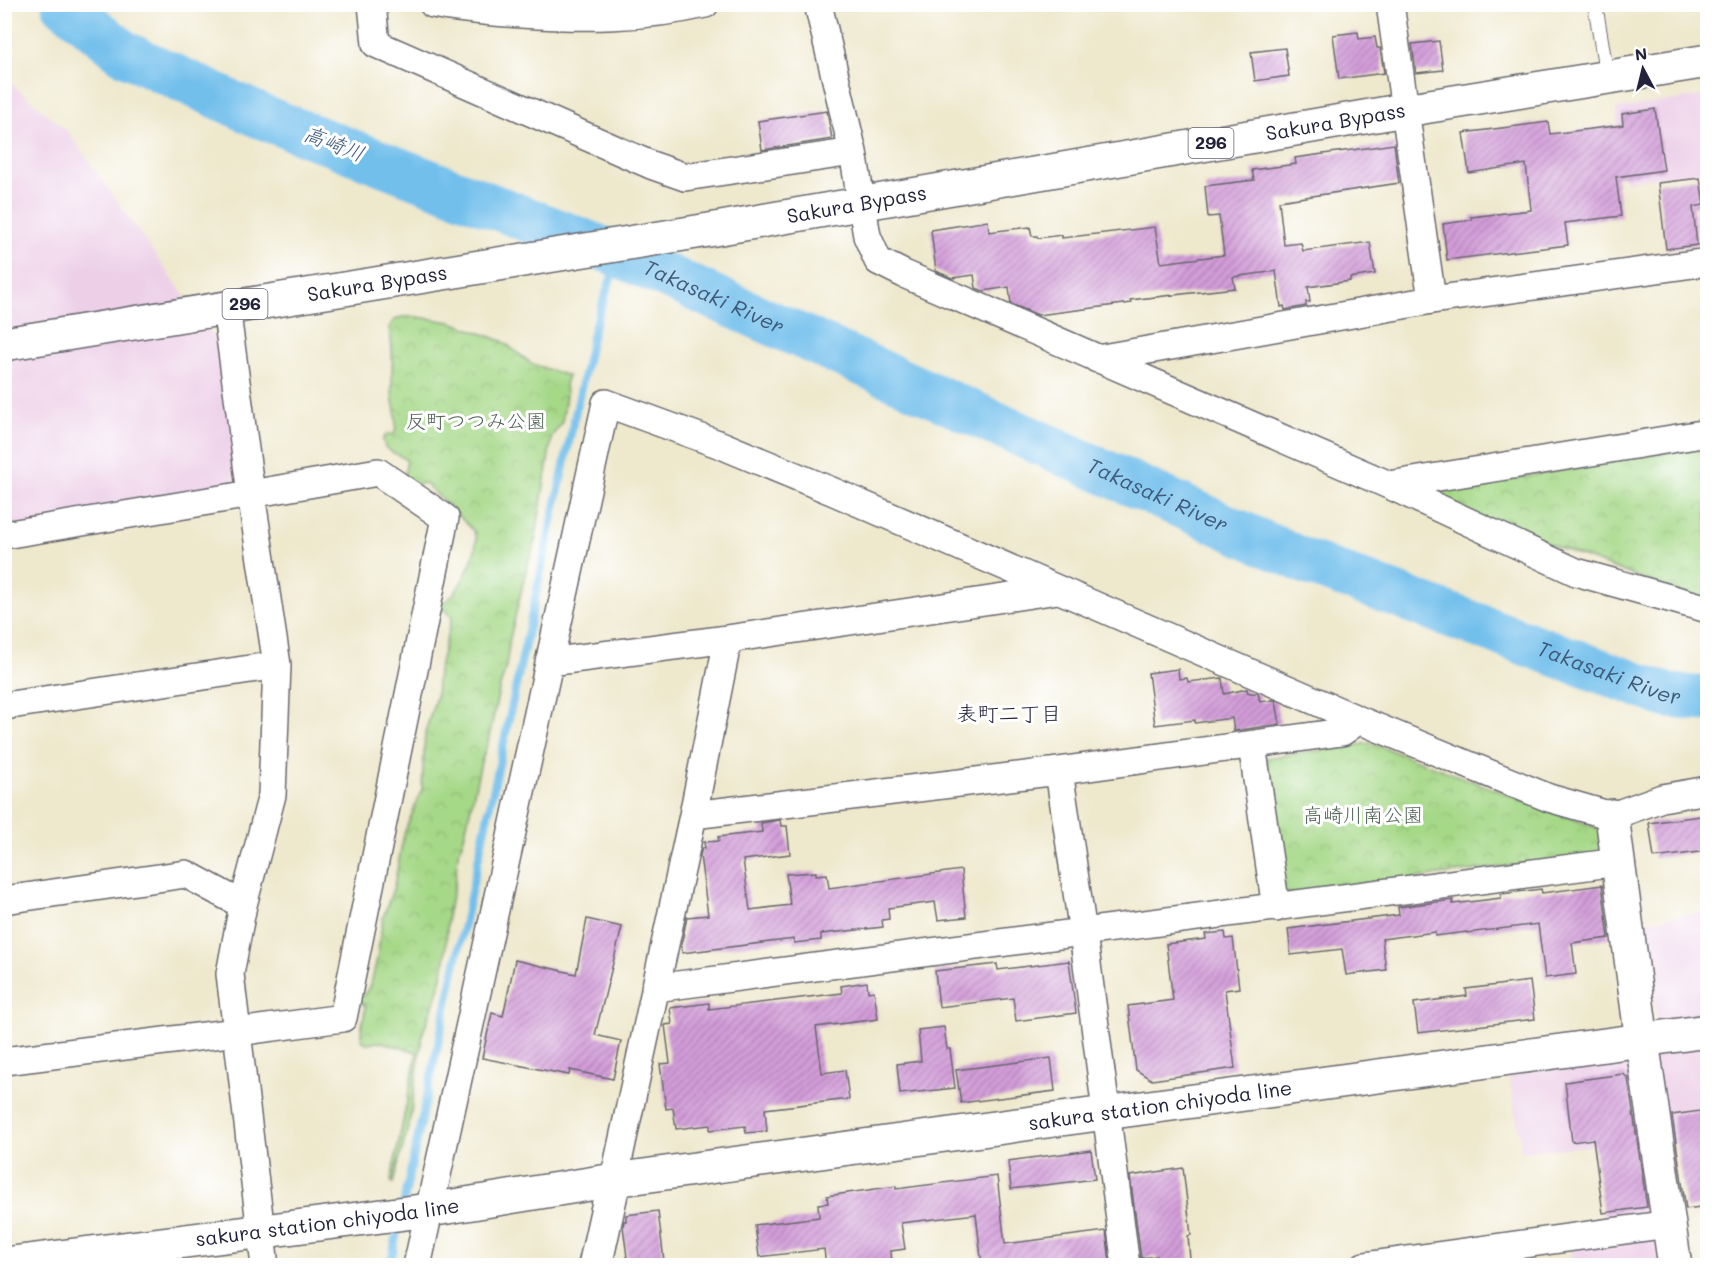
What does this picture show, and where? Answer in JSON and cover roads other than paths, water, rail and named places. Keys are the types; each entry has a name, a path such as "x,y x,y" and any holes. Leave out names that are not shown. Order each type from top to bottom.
{"main road":[{"name":"Sakura Bypass","path":"4,344 714,229 1707,60"},
{"path":"1612,816 1675,1266"},
{"name":"sakura station chiyoda line","path":"4,1264 429,1210 614,1180 1707,1031"},
{"path":"595,1266 614,1180"}],"street":[{"path":"372,4 376,44 651,165 685,177 853,152"},
{"path":"433,4 463,10 571,17 595,10 668,13 705,4"},
{"path":"818,4 853,152 867,236 878,261 1097,359 1389,485 1576,572 1707,609"},
{"path":"1390,4 1432,300"},
{"path":"1097,359 1432,300 1707,262"},
{"path":"226,307 277,665 272,795 243,905 230,974 265,1266"},
{"path":"417,1266 606,403 731,449 834,492 1359,720 1548,798 1612,816 1662,798 1707,790"},
{"path":"1389,485 1707,433"},
{"path":"4,535 378,472 445,518 343,1018 4,1061"},
{"path":"549,663 1058,590"},
{"path":"614,1180 693,815 728,639"},
{"path":"4,706 277,665"},
{"path":"693,815 1059,771 1252,745 1342,732 1359,720"},
{"path":"1252,745 1276,908"},
{"path":"1059,771 1083,933 1126,1266"},
{"path":"655,988 1618,862"},
{"path":"4,900 186,874 243,905"},
{"path":"1364,1266 1669,1224"}],"lane":[{"path":"1595,4 1608,77"}],"waterway":[{"name":"Takasaki River","path":"64,4 124,53 260,116 619,255 1304,561 1668,696 1708,699"},
{"path":"403,1205 594,328 619,255"},
{"path":"390,1266 399,1223"}],"district":[{"name":"表町二丁目","path":"1009,714"}],"water label":[{"name":"高崎川","path":"334,144"}],"park label":[{"name":"反町つつみ公園","path":"476,421"},
{"name":"高崎川南公園","path":"1363,815"}]}
